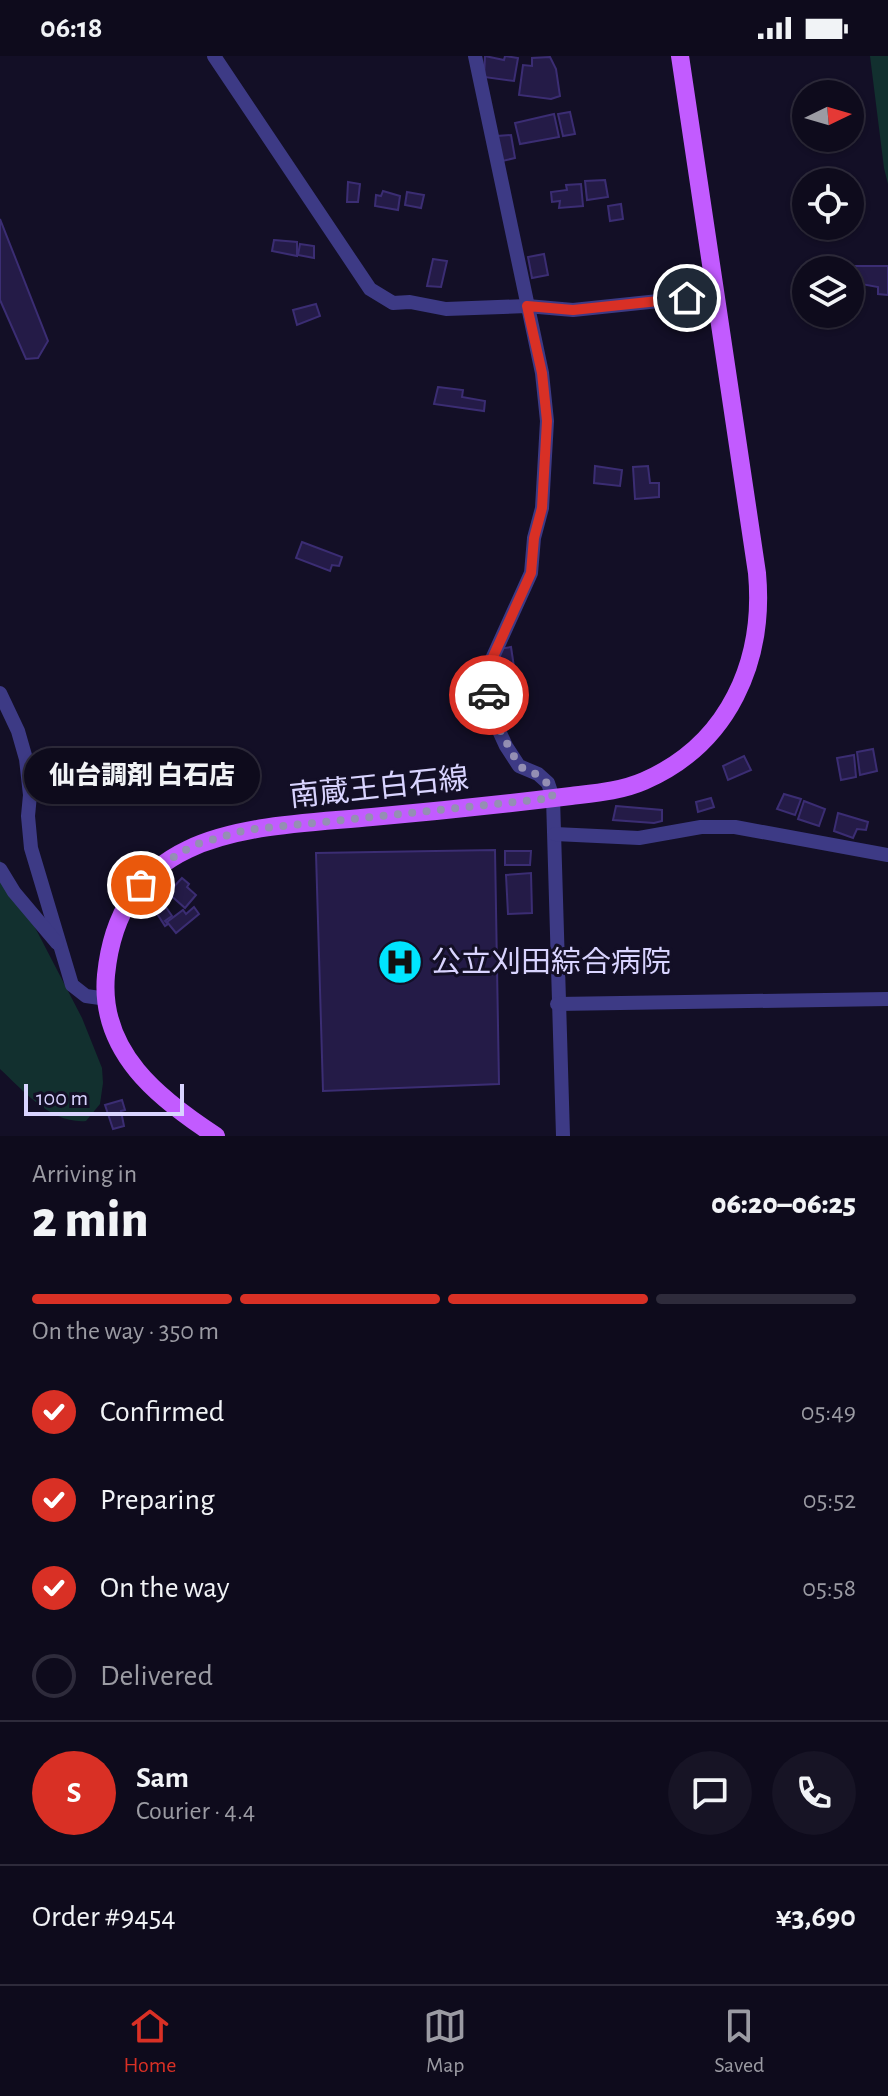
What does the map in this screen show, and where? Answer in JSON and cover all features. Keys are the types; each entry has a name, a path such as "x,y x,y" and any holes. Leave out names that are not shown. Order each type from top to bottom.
{"main road":[{"name":"南蔵王白石線","path":"216,1136 174,1109 148,1086 130,1064 117,1037 107,999 108,955 115,932 129,903 153,873 194,845 258,828 618,789 662,772 687,754 715,727 735,699 746,674 756,637 759,599 680,56"}],"street":[{"path":"214,56 370,289 393,303 410,302 446,309 527,306 573,310 716,295"},
{"path":"475,56 542,373 547,421 542,508 534,538 531,573 487,670 490,711 519,766 538,774 548,783 553,798 563,1136"},
{"path":"0,693 18,731 26,759 31,848 72,985 86,996 107,999"},
{"path":"555,834 639,838 701,827 735,827 888,855"},
{"path":"0,869 14,892 60,946"},
{"path":"557,1004 888,999"}],"green space":[{"path":"870,56 888,56 888,184 884,168"},
{"path":"0,860 82,1018 102,1068 100,1104 86,1121 73,1121 50,1112 0,1069"}],"building":[{"path":"485,56 504,60 505,56 518,58 514,81 484,77"},
{"path":"550,57 556,69 560,96 551,99 519,95 523,65 532,66 532,58"},
{"path":"570,112 575,134 563,136 558,114"},
{"path":"554,114 559,137 520,144 515,123"},
{"path":"511,135 515,158 502,161 497,136"},
{"path":"605,180 608,197 587,200 585,181"},
{"path":"348,182 360,184 358,202 347,202"},
{"path":"581,184 583,206 559,208 560,201 552,202 551,192 567,190 566,185"},
{"path":"383,191 400,196 398,210 375,206 376,195 381,196"},
{"path":"407,192 424,195 421,208 405,205"},
{"path":"621,204 623,219 610,221 608,206"},
{"path":"0,219 48,341 38,358 26,359 0,300"},
{"path":"274,240 297,242 297,256 272,251"},
{"path":"300,244 314,246 314,258 298,255"},
{"path":"544,254 548,275 532,278 528,257"},
{"path":"433,259 447,261 441,287 427,286"},
{"path":"864,266 888,266 888,295 878,294 878,287 864,284"},
{"path":"316,304 320,316 297,325 293,310"},
{"path":"438,387 463,390 462,397 485,401 484,411 434,404"},
{"path":"595,466 622,470 620,486 594,483"},
{"path":"648,466 650,483 659,483 659,497 635,499 633,467"},
{"path":"302,542 342,557 339,566 332,565 330,571 296,558"},
{"path":"511,647 514,667 500,669 498,649"},
{"path":"873,749 877,771 860,775 857,752"},
{"path":"854,755 856,777 841,780 837,758"},
{"path":"744,756 751,770 728,780 723,766"},
{"path":"784,794 801,799 795,815 777,809"},
{"path":"711,798 714,807 698,812 696,802"},
{"path":"804,801 825,809 819,826 798,819"},
{"path":"616,806 662,810 662,821 613,820"},
{"path":"838,813 868,822 866,830 857,829 853,838 834,831"},
{"path":"495,850 499,1084 323,1091 316,853"},
{"path":"505,851 531,851 530,865 505,865"},
{"path":"531,873 532,913 508,914 506,875"},
{"path":"182,878 196,895 185,908 168,893"},
{"path":"163,903 172,916 165,921 168,924 165,926 154,909"},
{"path":"194,907 199,914 176,933 167,922 183,910 186,914"},
{"path":"122,1100 124,1126 113,1129 105,1105"}],"way so far":[{"path":"141,885 167,861 194,845 231,833 280,825 553,798 548,783 538,774 519,766 506,746 490,711 489,695"}],"place":[{"name":"仙台調剤 白石店","path":"141,885"},
{"name":"公立刈田綜合病院","path":"400,962"}],"route":[{"path":"489,695 487,670 531,573 534,538 542,508 547,421 542,373 527,306 573,310 687,298"}]}
